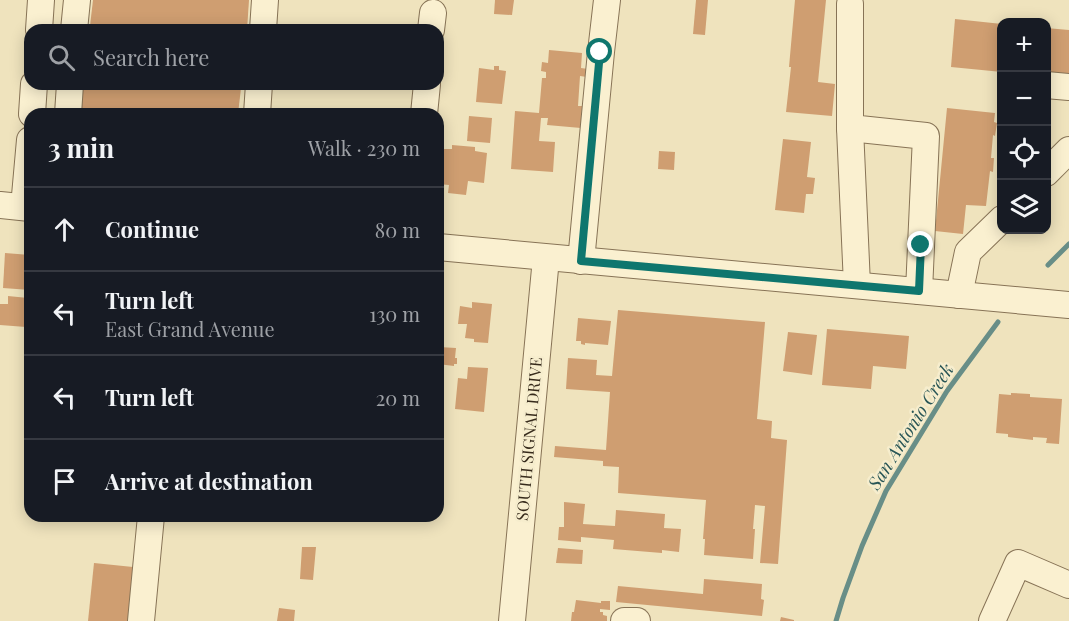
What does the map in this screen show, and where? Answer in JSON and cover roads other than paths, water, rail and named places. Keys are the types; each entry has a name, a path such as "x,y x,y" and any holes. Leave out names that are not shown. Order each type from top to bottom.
{"street":[{"path":"39,24 41,0"},
{"path":"75,24 77,0"},
{"path":"264,24 266,0"},
{"path":"581,261 600,52 607,0"},
{"path":"850,4 850,128 857,285"},
{"path":"1051,85 1069,87"},
{"path":"32,108 34,90"},
{"path":"68,108 70,90"},
{"path":"257,108 259,90"},
{"path":"425,108 426,90"},
{"path":"850,128 926,136 919,291"},
{"path":"1051,169 1069,150"},
{"path":"18,207 24,174"},
{"path":"959,295 968,252 997,224"},
{"path":"444,248 1069,305"},
{"name":"SOUTH SIGNAL DRIVE","path":"512,621 546,258"},
{"path":"141,621 150,522"},
{"path":"992,621 1018,563 1069,585"},
{"path":"624,621 638,621"}],"waterway":[{"name":"San Antonio Creek","path":"1048,265 1069,244"},
{"name":"San Antonio Creek","path":"836,621 862,546 886,491 947,391 998,322"}]}
